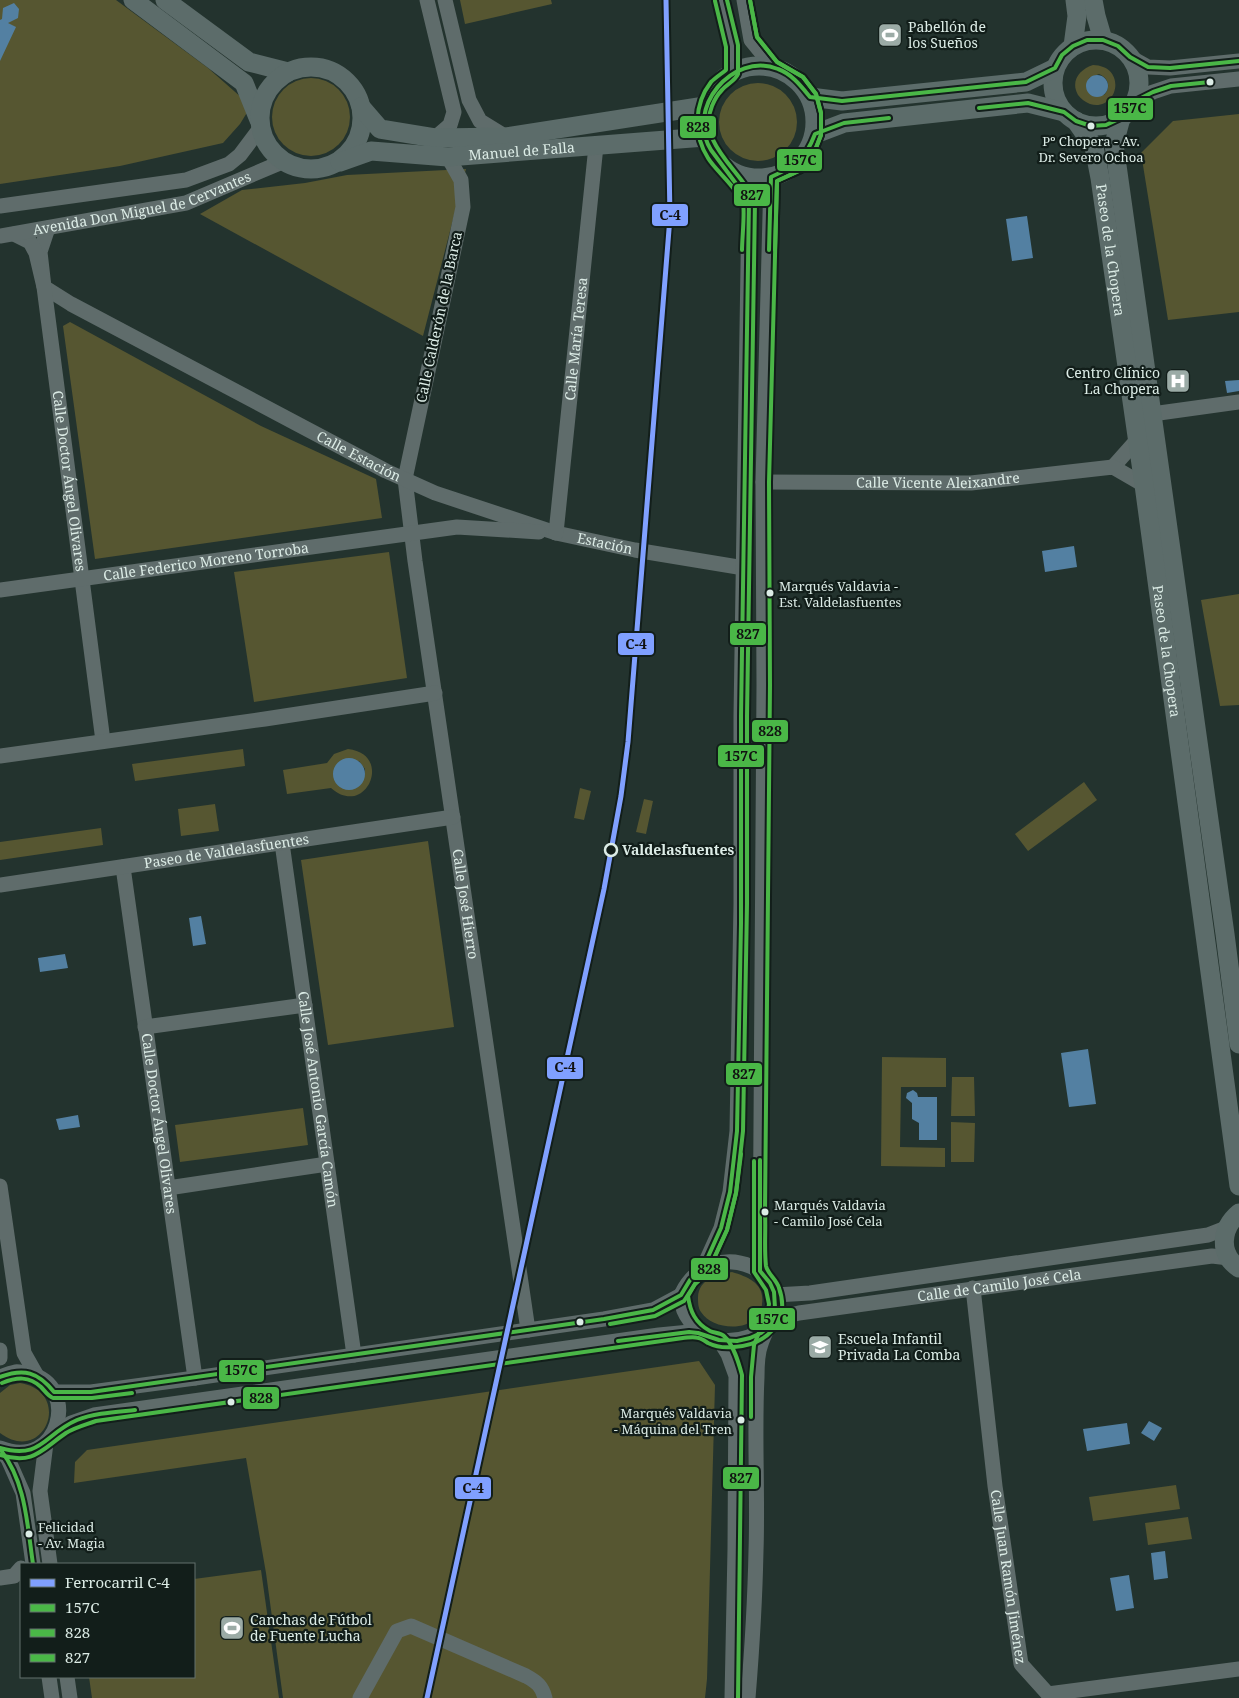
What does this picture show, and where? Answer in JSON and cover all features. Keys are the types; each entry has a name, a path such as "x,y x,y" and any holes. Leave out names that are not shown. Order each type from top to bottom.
{"main road":[{"path":"133,0 244,83 260,124 264,141 282,162 307,170 324,169 340,162 353,149 360,136 361,107 354,90 346,80 331,70 319,67 301,67 288,72 274,82 265,94 260,124"},
{"path":"166,0 249,62 288,72"},
{"path":"1073,46 1077,16 1075,0"},
{"path":"1094,0 1096,16 1103,40"},
{"path":"815,134 844,123 1028,103 1091,126 1106,125 1121,118 1129,111 1135,101 1138,90 1136,67 1130,57 1118,46 1103,40 1087,40 1073,46 1062,56 1055,68 1052,84 1056,99 1070,117"},
{"path":"754,66 773,67 798,81 810,97 816,114 815,134 809,150 797,165 771,178 745,178 727,170 713,155 704,137 705,106 716,86 732,73 754,66"},
{"path":"810,97 842,102 1026,82 1055,68"},
{"name":"Manuel de Falla","path":"361,107 380,129 434,138 506,137 705,106"},
{"name":"Paseo de la Chopera","path":"1070,117 1094,147 1100,178 1144,485 1239,1186"},
{"name":"Paseo de la Chopera","path":"1121,118 1114,144 1239,1044"},
{"name":"Manuel de Falla","path":"340,162 371,152 448,156 704,137"},
{"path":"1234,1263 1225,1248 1224,1238 1226,1228 1231,1220 1239,1214 1239,1208"}],"street":[{"path":"427,0 454,112 450,125 434,138"},
{"path":"445,0 469,100 480,121 506,137"},
{"path":"721,0 732,46 732,73"},
{"path":"744,0 751,40 773,67"},
{"path":"1130,57 1148,67 1170,68 1239,61"},
{"path":"1135,101 1153,92 1172,86 1239,79"},
{"name":"Avenida Don Miguel de Cervantes","path":"0,206 186,180 229,164 240,155 260,124"},
{"name":"Calle María Teresa","path":"556,533 596,146"},
{"name":"Calle Calderón de la Barca","path":"405,479 463,207 461,180 448,156"},
{"name":"Avenida Don Miguel de Cervantes","path":"7,235 186,203 282,162"},
{"path":"703,1268 720,1228 730,1192 737,1130 749,201 727,170"},
{"path":"760,1271 764,685 763,482 771,178"},
{"path":"44,288 40,252 48,228"},
{"name":"Calle Doctor Ángel Olivares","path":"7,235 30,242 36,253 44,288 104,741"},
{"name":"Calle Estación","path":"44,288 70,304 386,471 435,492 556,533"},
{"path":"47,314 56,305 70,304"},
{"path":"1152,414 1239,402"},
{"path":"1137,440 1113,467 1144,485"},
{"name":"Calle Vicente Aleixandre","path":"763,482 971,483 1113,467"},
{"name":"Calle José Hierro","path":"405,479 411,532 528,1330"},
{"path":"411,532 457,527 556,533"},
{"name":"Calle Federico Moreno Torroba","path":"0,590 411,532"},
{"name":"Estación","path":"556,533 634,550 744,568"},
{"path":"0,756 435,693"},
{"name":"Paseo de Valdelasfuentes","path":"0,885 453,818"},
{"name":"Calle José Antonio García Camón","path":"282,843 354,1355"},
{"name":"Calle Doctor Ángel Olivares","path":"123,867 195,1378"},
{"path":"145,1027 305,1005"},
{"path":"168,1188 327,1164"},
{"path":"0,1186 24,1353 37,1376"},
{"name":"Calle de Camilo José Cela","path":"775,1295 810,1294 1208,1235 1226,1228"},
{"name":"Calle de Camilo José Cela","path":"769,1324 799,1313 1212,1256 1234,1263"},
{"path":"54,1392 91,1392 195,1378 653,1310 681,1295 690,1280 703,1268 717,1263 743,1263 760,1271 769,1281 775,1295 774,1312 760,1346 757,1377 756,1551 748,1698"},
{"name":"Calle Juan Ramón Jiménez","path":"973,1288 995,1486 1021,1664 1048,1694 1239,1669"},
{"path":"681,1295 684,1312 692,1326 720,1341 748,1339 769,1324"},
{"path":"0,1448 18,1453 37,1448 71,1423 94,1415 700,1331"},
{"path":"720,1341 728,1354 736,1376 732,1698"},
{"path":"0,1350 0,1358"},
{"path":"0,1377 16,1372 37,1376 44,1380 54,1392 59,1408 57,1425 47,1441 40,1491 50,1563"},
{"path":"0,1448 8,1459 23,1493 29,1561"},
{"path":"360,1698 397,1631 411,1626 526,1676 539,1683 545,1698"},
{"path":"49,1678 52,1698"},
{"path":"67,1678 70,1698"}],"shaded area":[{"path":"0,0 116,0 208,68 251,106 240,124 223,143 120,166 0,184"},
{"path":"460,0 551,0 552,4 465,24"},
{"path":"1093,65 1104,67 1115,80 1115,88 1112,95 1100,105 1090,104 1080,98 1076,90 1075,85 1078,76","holes":["1099,74 1108,83 1108,89 1104,95 1086,88 1089,78"]},
{"path":"303,78 319,78 333,84 344,95 350,109 350,125 344,139 333,150 319,156 303,156 289,150 278,139 272,125 272,109 278,95 289,84"},
{"path":"758,83 773,86 785,95 794,107 797,122 794,137 785,149 773,158 758,161 743,158 731,149 722,137 719,122 722,107 731,95 743,86"},
{"path":"1239,114 1239,312 1168,320 1141,153 1173,121"},
{"path":"466,169 423,336 200,214 242,190 305,183 347,175"},
{"path":"70,322 261,426 376,479 382,518 95,559 63,326"},
{"path":"389,552 407,678 254,702 234,572"},
{"path":"1239,594 1239,705 1220,706 1201,600"},
{"path":"243,749 245,766 135,781 132,764"},
{"path":"348,749 362,753 370,762 372,772 370,782 364,791 355,796 344,795 331,788 287,794 283,770 327,763 334,754","holes":["359,761 365,769 365,775 334,779 334,769"]},
{"path":"1084,782 1097,800 1028,851 1015,834"},
{"path":"580,788 591,791 584,820 574,818"},
{"path":"644,799 653,801 646,834 636,832"},
{"path":"215,804 219,831 181,836 178,809"},
{"path":"101,828 103,845 0,860 0,842"},
{"path":"428,841 454,1027 328,1045 301,860"},
{"path":"882,1057 946,1058 946,1087 901,1087 900,1147 945,1148 945,1167 881,1166"},
{"path":"952,1077 974,1077 975,1116 951,1116"},
{"path":"303,1108 308,1145 180,1162 175,1125"},
{"path":"951,1122 975,1123 974,1162 951,1162"},
{"path":"732,1272 755,1282 761,1291 761,1308 756,1318 743,1325 719,1325 712,1322 699,1309 699,1291 705,1282 715,1276"},
{"path":"699,1361 715,1385 705,1698 283,1698 266,1573 246,1458 74,1483 75,1462 87,1450"},
{"path":"20,1383 36,1389 46,1399 49,1411 47,1424 40,1434 29,1440 16,1441 0,1433 0,1393 10,1385"},
{"path":"1176,1485 1180,1509 1093,1521 1089,1497"},
{"path":"1188,1517 1192,1539 1148,1545 1145,1523"},
{"name":"Canchas de Fútbol de Fuente Lucha","path":"261,1570 279,1698 92,1698 89,1678 195,1678 195,1579"}],"water":[{"path":"14,3 19,9 18,18 8,23 16,27 0,61 0,20 2,19 3,8"},
{"path":"1093,75 1101,75 1108,82 1108,90 1101,97 1093,97 1086,90 1086,82"},
{"path":"1027,216 1033,258 1012,261 1006,219"},
{"path":"1239,380 1239,391 1227,393 1225,381"},
{"path":"1074,546 1077,567 1045,572 1042,551"},
{"path":"349,758 355,759 360,763 364,768 364,780 360,785 355,789 349,790 343,789 338,785 334,780 333,774 334,768 338,763 343,759"},
{"path":"201,916 206,944 193,946 189,918"},
{"path":"65,954 68,968 40,972 38,958"},
{"path":"1088,1049 1096,1104 1069,1107 1061,1053"},
{"path":"913,1090 917,1093 918,1097 937,1097 937,1140 919,1140 919,1123 912,1119 912,1103 906,1098 907,1093"},
{"path":"78,1115 80,1127 59,1130 56,1119"},
{"path":"1149,1421 1162,1428 1154,1441 1141,1433"},
{"path":"1127,1423 1130,1444 1087,1451 1083,1429"},
{"path":"1165,1551 1168,1578 1154,1580 1151,1553"},
{"path":"1129,1575 1134,1608 1116,1611 1110,1578"}],"rail line":[{"name":"C-4","path":"427,1698 604,889 621,796 628,742 670,217 666,0"}],"transit line":[{"name":"827","path":"727,0 738,45 738,74 724,88 714,102 709,117 709,128 724,158 755,201 743,1131 736,1193 727,1230 708,1271 695,1284 688,1296 690,1307 697,1320 705,1328 723,1335 731,1344 742,1375 738,1698"},
{"name":"828","path":"0,1455 12,1458 29,1457 43,1450 66,1433 96,1421 683,1338 699,1338 721,1347 746,1345 756,1342 765,1336 773,1330 778,1321 782,1311 782,1300 778,1285 766,1266 765,1252 770,685 769,482 777,181 801,170 814,153 821,135 821,113 816,94 803,77 777,62 757,37 750,0"},
{"name":"827","path":"750,0 757,37 777,62 803,77 816,94 821,113 821,135 814,153 801,170 777,181 775,250"},
{"name":"828","path":"715,1 726,47 726,70 711,82 705,91 699,110 698,130 703,149 708,158 737,193 743,204 742,250"},
{"name":"157C","path":"0,1377 16,1373 30,1374 42,1380 54,1392 91,1392 604,1319 653,1310 681,1295 690,1280 703,1268 721,1228 730,1192 737,1131 749,201 711,150 705,134 704,118 709,102 718,87 730,76 744,68 761,66 778,69 788,74 810,97 842,101 1026,82 1055,68 1062,55 1073,46 1087,40 1103,40 1118,46 1130,57 1148,67 1170,68 1239,61"},
{"name":"157C","path":"979,108 1028,103 1064,112 1076,121 1091,126 1106,125 1121,118 1129,111 1135,101 1153,92 1171,86 1210,82"},
{"name":"157C","path":"769,250 771,177 799,161 815,134 844,123 889,118"},
{"name":"828","path":"610,1324 655,1316 684,1301 695,1284 708,1272 727,1230 736,1193 741,1154"},
{"name":"157C","path":"618,1341 689,1332 719,1340 737,1341 750,1338 768,1327 775,1308 774,1292 770,1283 760,1271 760,1160"},
{"name":"827","path":"751,1417 751,1377 754,1345 769,1304 766,1290 754,1272 754,1161"},
{"name":"828","path":"2,1383 27,1379 36,1383 53,1398 92,1398 132,1393"},
{"name":"157C","path":"0,1448 25,1451 42,1444 77,1420 98,1414 135,1410"},
{"name":"157C","path":"0,1449 9,1462 20,1489 27,1519 33,1563"}],"place":[{"name":"Pabellón de los Sueños","path":"890,35"},
{"name":"Pº Chopera - Av. Dr. Severo Ochoa","path":"1091,126"},
{"name":"Centro Clínico La Chopera","path":"1178,381"},
{"name":"Marqués Valdavia - Est. Valdelasfuentes","path":"770,593"},
{"name":"Valdelasfuentes","path":"611,850"},
{"name":"Marqués Valdavia - Camilo José Cela","path":"765,1212"},
{"name":"Escuela Infantil Privada La Comba","path":"820,1347"},
{"name":"Marqués Valdavia - Máquina del Tren","path":"741,1420"},
{"name":"Felicidad - Av. Magia","path":"29,1534"},
{"name":"Canchas de Fútbol de Fuente Lucha","path":"232,1628"}]}
